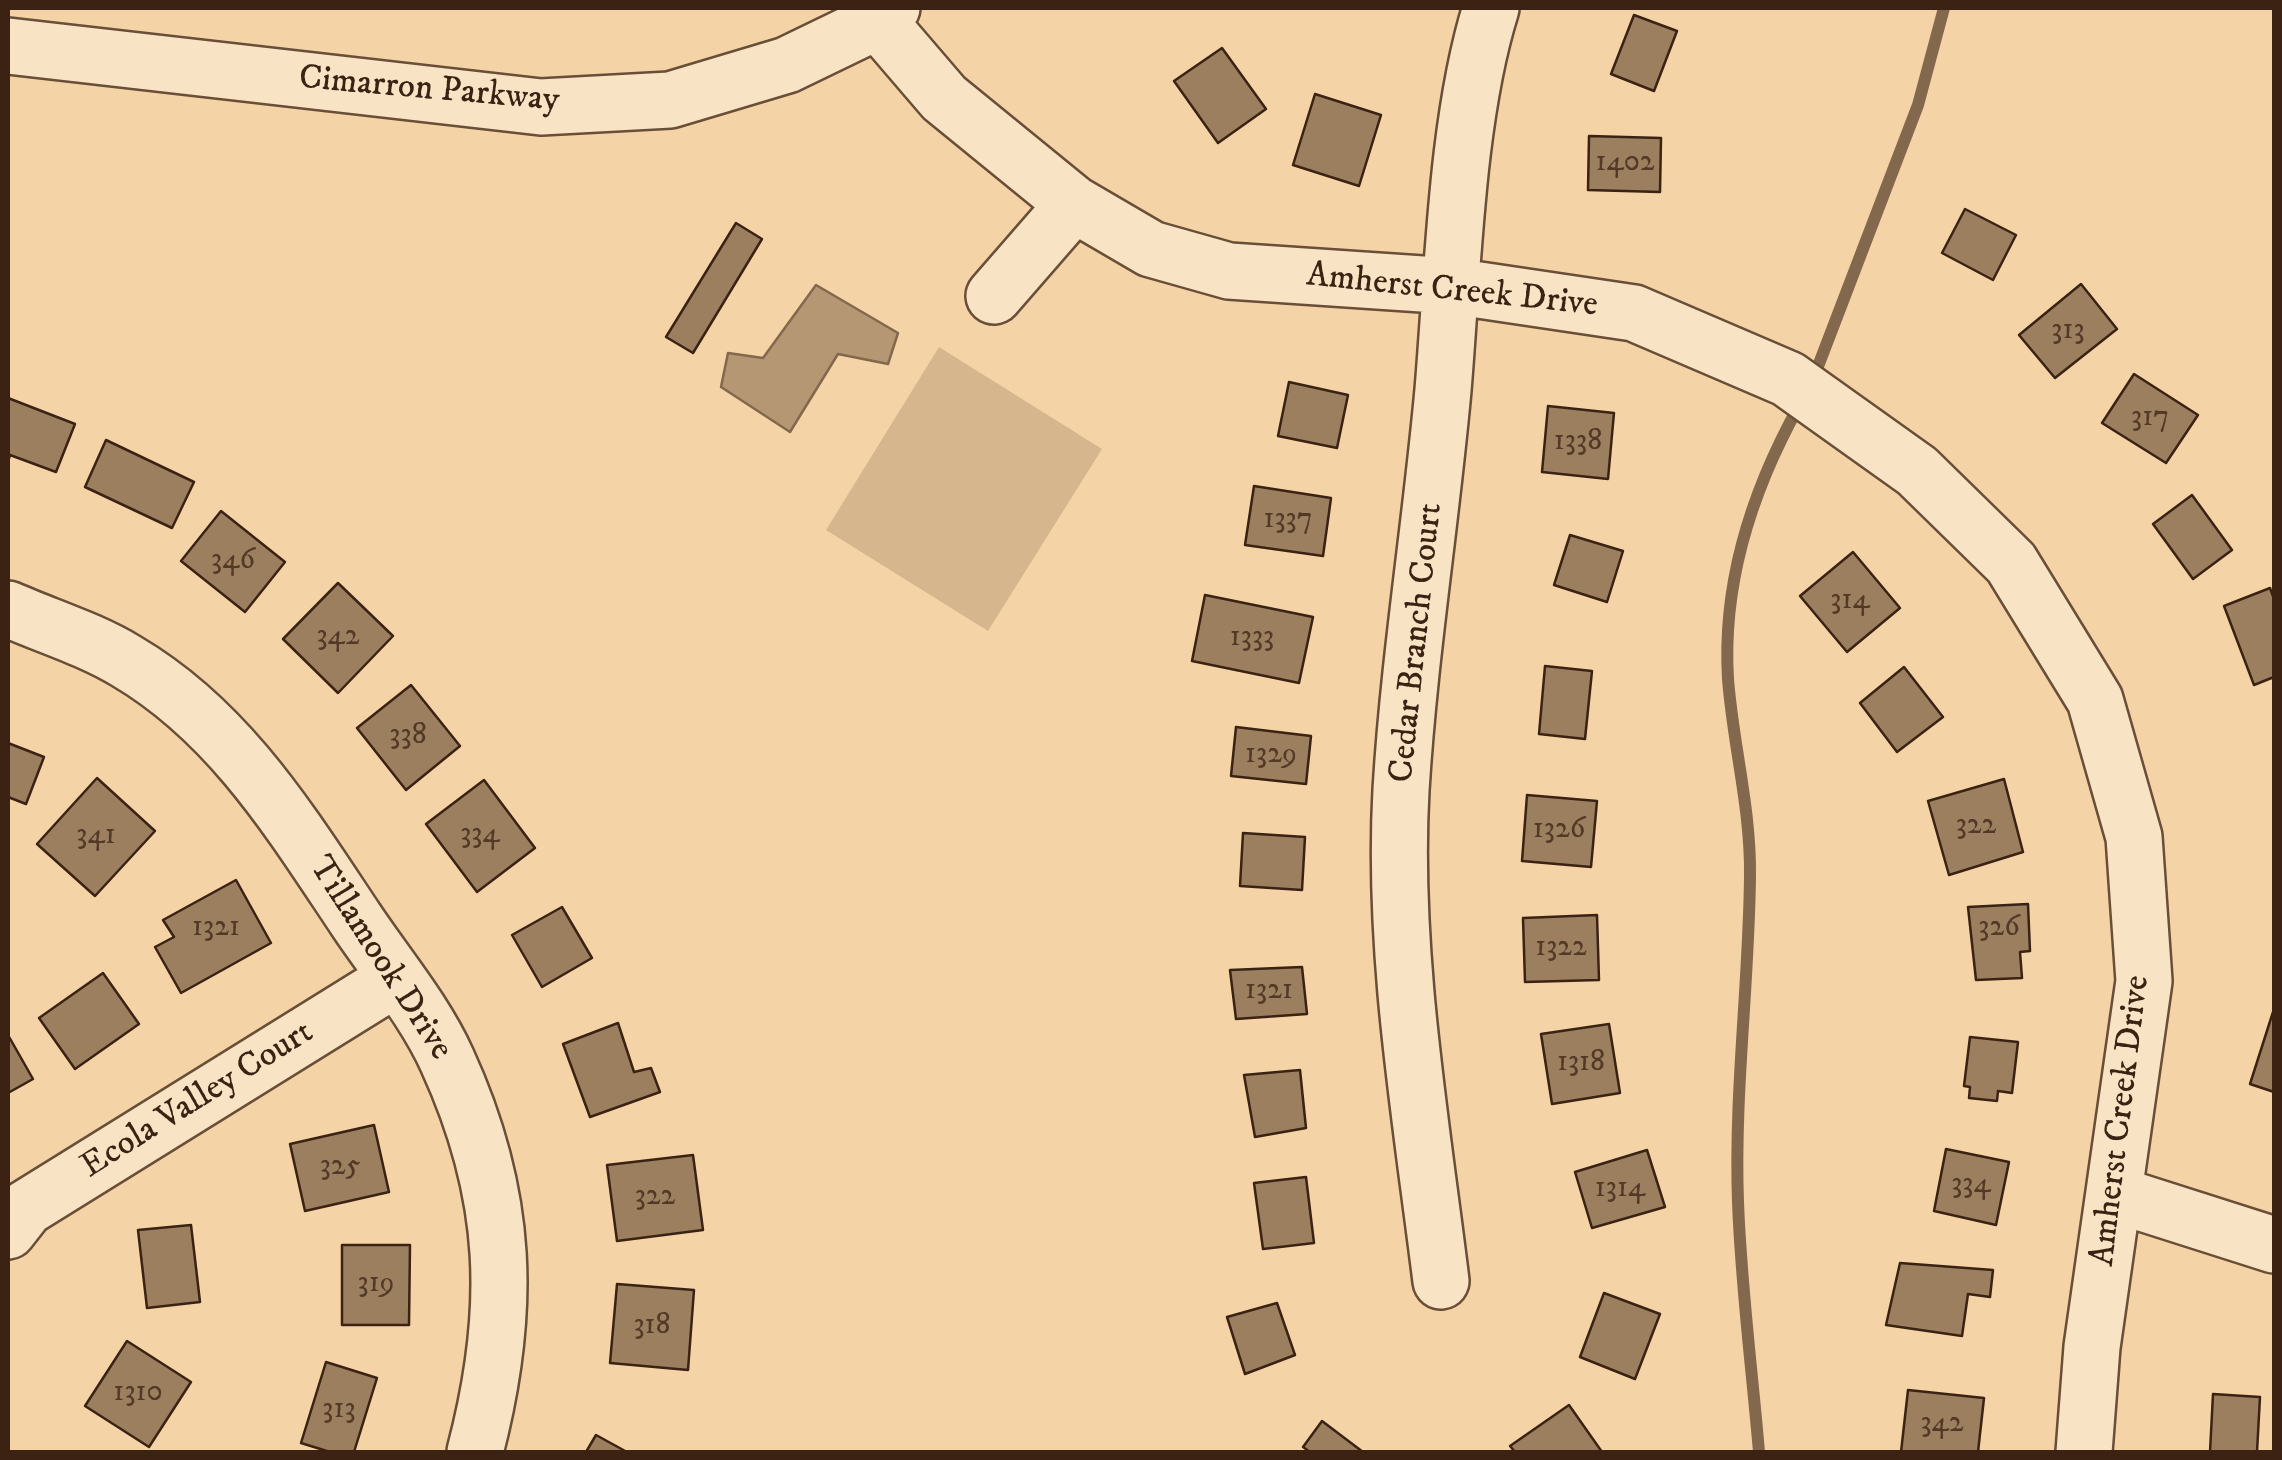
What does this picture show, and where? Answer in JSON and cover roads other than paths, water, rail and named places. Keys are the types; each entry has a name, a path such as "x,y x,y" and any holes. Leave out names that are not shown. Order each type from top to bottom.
{"street":[{"name":"Cedar Branch Court","path":"1441,1281 1412,1045 1403,923 1401,791 1478,48 1491,8"},
{"name":"Amherst Creek Drive","path":"885,14 944,98 1074,204 1151,249 1230,271 1452,286 1634,313 1788,379 1918,472 2011,564 2095,700 2134,837 2144,981 2092,1347 2084,1452"},
{"name":"Cimarron Parkway","path":"8,46 541,107 670,100 787,65 885,14"},
{"path":"994,296 1074,204"},
{"name":"Tillamook Drive","path":"8,609 126,660 202,716 265,784 446,1058 485,1161 502,1252 497,1345 475,1452"},
{"name":"Ecola Valley Court","path":"8,1231 26,1208 396,978"},
{"path":"2114,1194 2274,1245"}],"waterway":[{"path":"1812,382 1918,105 1944,8"},
{"path":"1759,1452 1737,1161 1750,851 1730,704 1727,642 1744,536 1768,469 1800,404"}]}
